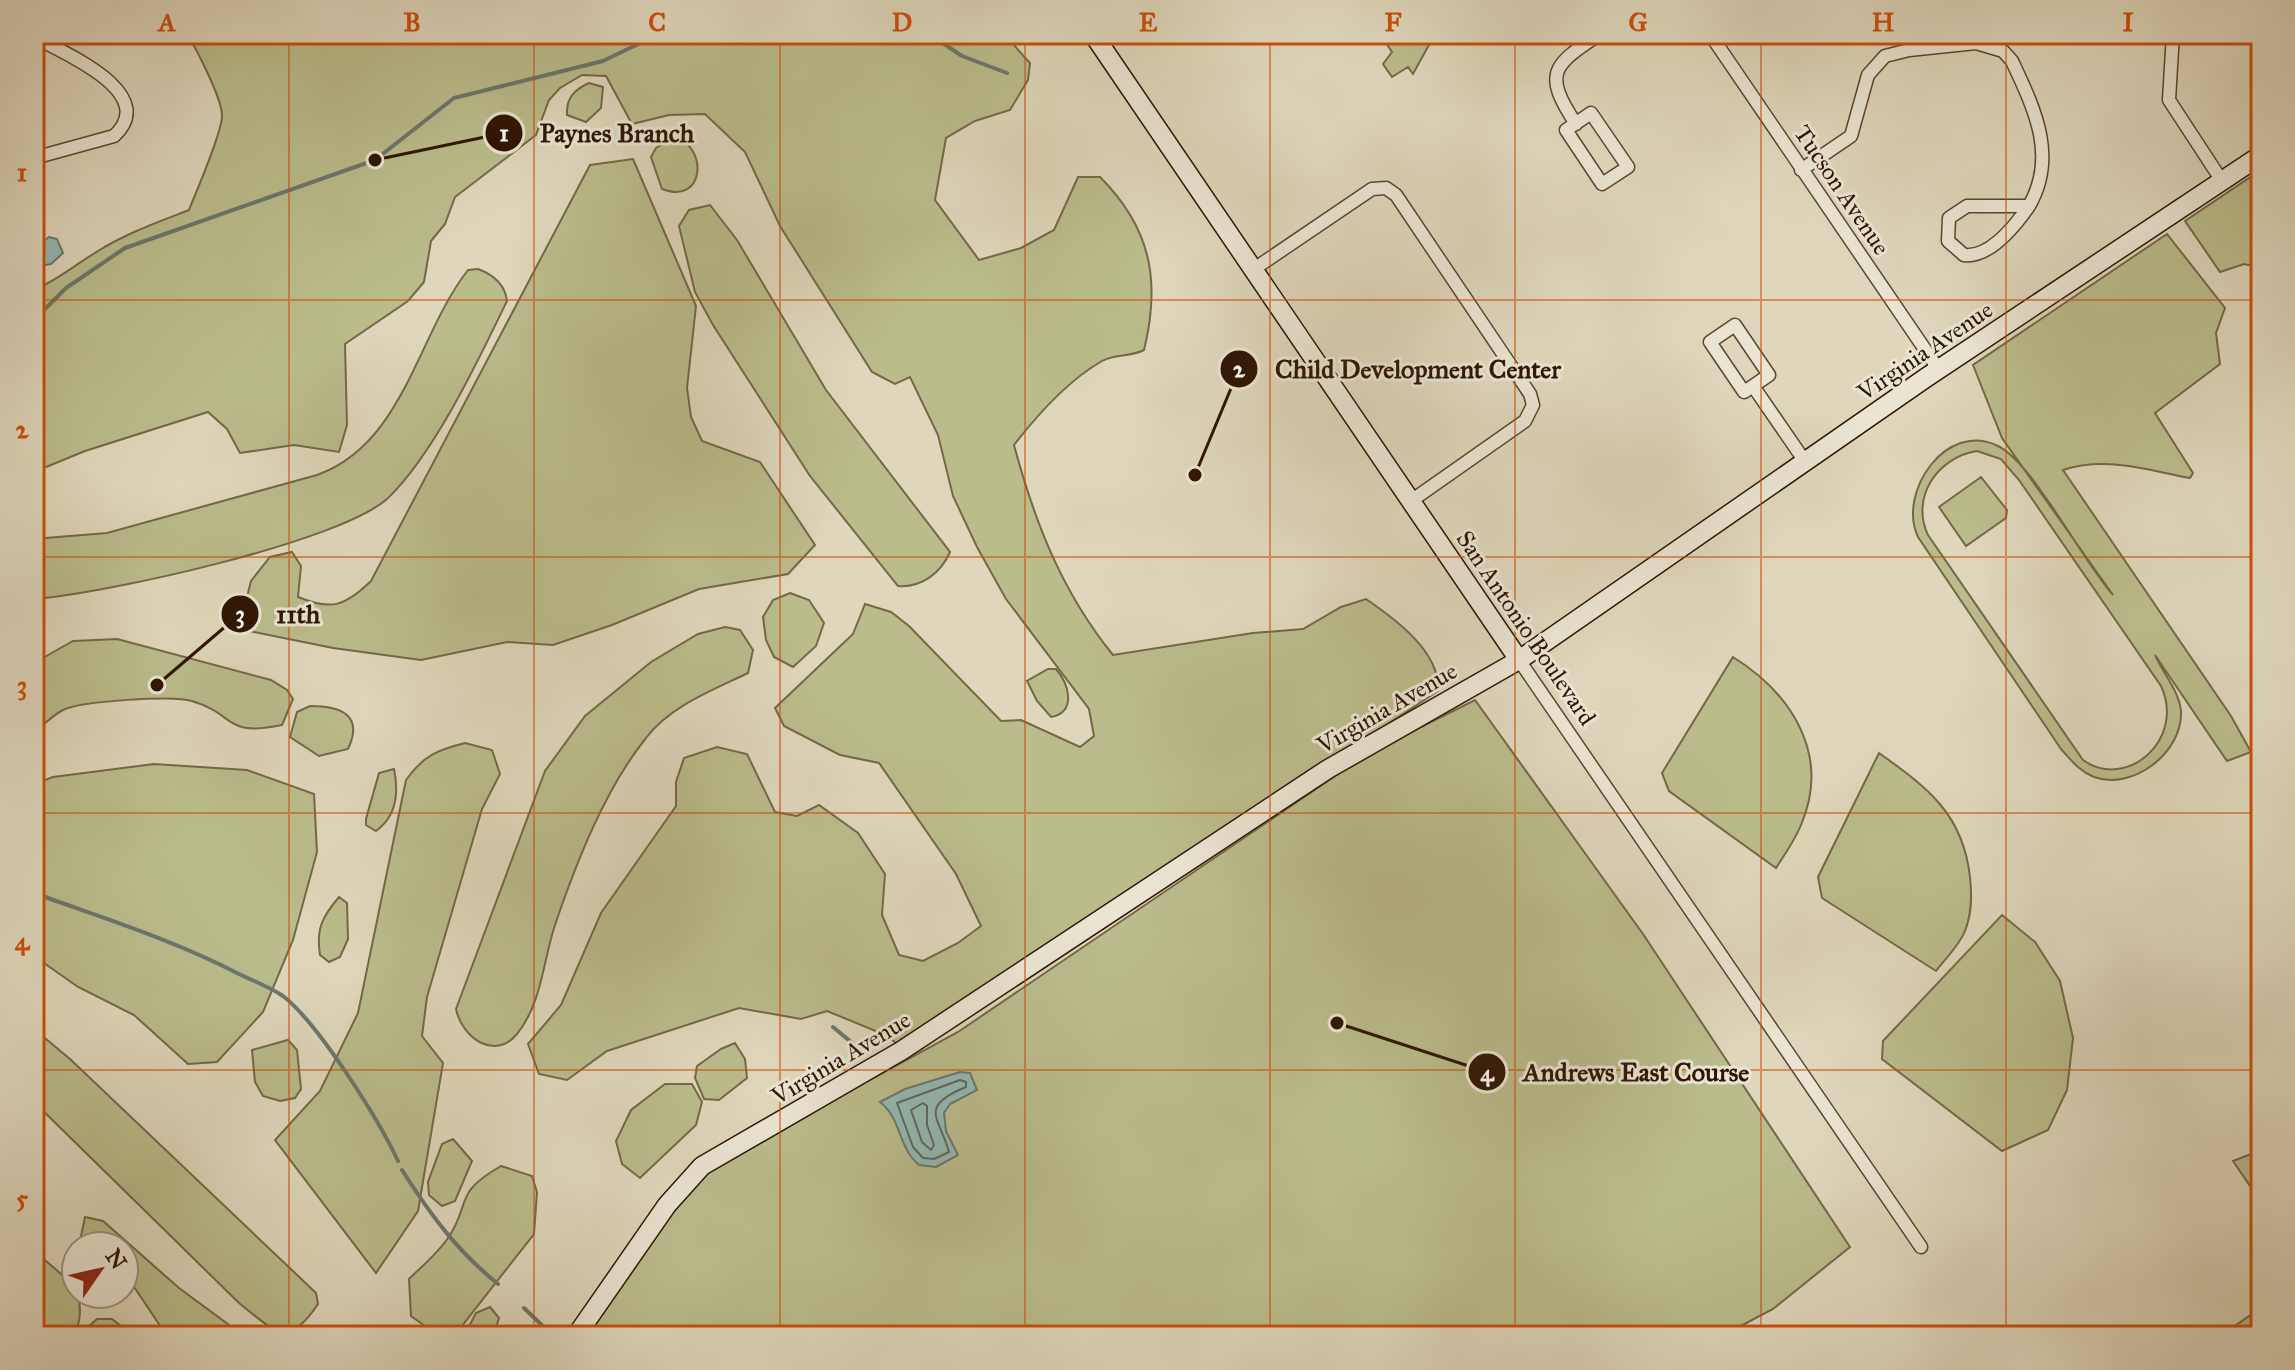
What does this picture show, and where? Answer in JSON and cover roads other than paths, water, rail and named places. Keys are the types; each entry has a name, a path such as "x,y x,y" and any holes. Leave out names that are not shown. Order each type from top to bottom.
{"street":[{"name":"San Antonio Boulevard","path":"1093,34 1921,1247"},
{"path":"1576,124 1556,91 1555,73 1564,59 1600,34"},
{"name":"Tucson Avenue","path":"1710,34 1939,370"},
{"path":"2173,34 2169,100 2222,181"},
{"path":"34,158 114,136 123,128 126,118 120,93 113,82 38,42"},
{"path":"1801,170 1851,136 1868,75 1885,56 1909,50 1988,45 2003,51 2012,61 2042,135 2042,177 2029,206 2012,228 1982,253 1964,255 1948,241 1949,218 1962,207 2029,206"},
{"path":"1591,113 1628,167 1602,184 1566,130 1576,124 1591,113"},
{"name":"Virginia Avenue","path":"576,1336 667,1205 694,1172 901,1051 1328,769 1519,660 1939,370 2261,155"},
{"path":"1254,269 1372,189 1388,189 1405,209 1530,394 1533,405 1525,421 1411,501"},
{"path":"1735,325 1769,375 1753,386 1744,392 1710,342 1735,325"},
{"path":"1753,386 1806,463"}],"water":[{"path":"49,237 57,239 63,253 51,264 34,267 34,248"},
{"path":"960,1072 970,1073 977,1090 950,1104 944,1113 946,1131 958,1155 936,1167 919,1165 880,1102 905,1089"}],"waterway":[{"path":"34,320 66,288 125,248 375,160 454,98 603,61 659,34"},
{"path":"929,34 962,56 1007,73"},
{"path":"34,893 189,951 283,996 330,1049 398,1161"},
{"path":"833,1027 862,1051"},
{"path":"402,1170 445,1231 498,1284"},
{"path":"524,1308 549,1332"}],"place":[{"name":"Paynes Branch","path":"375,160"},
{"name":"Child Development Center","path":"1195,475"},
{"name":"11th","path":"157,685"},
{"name":"Andrews East Course","path":"1337,1023"}]}
